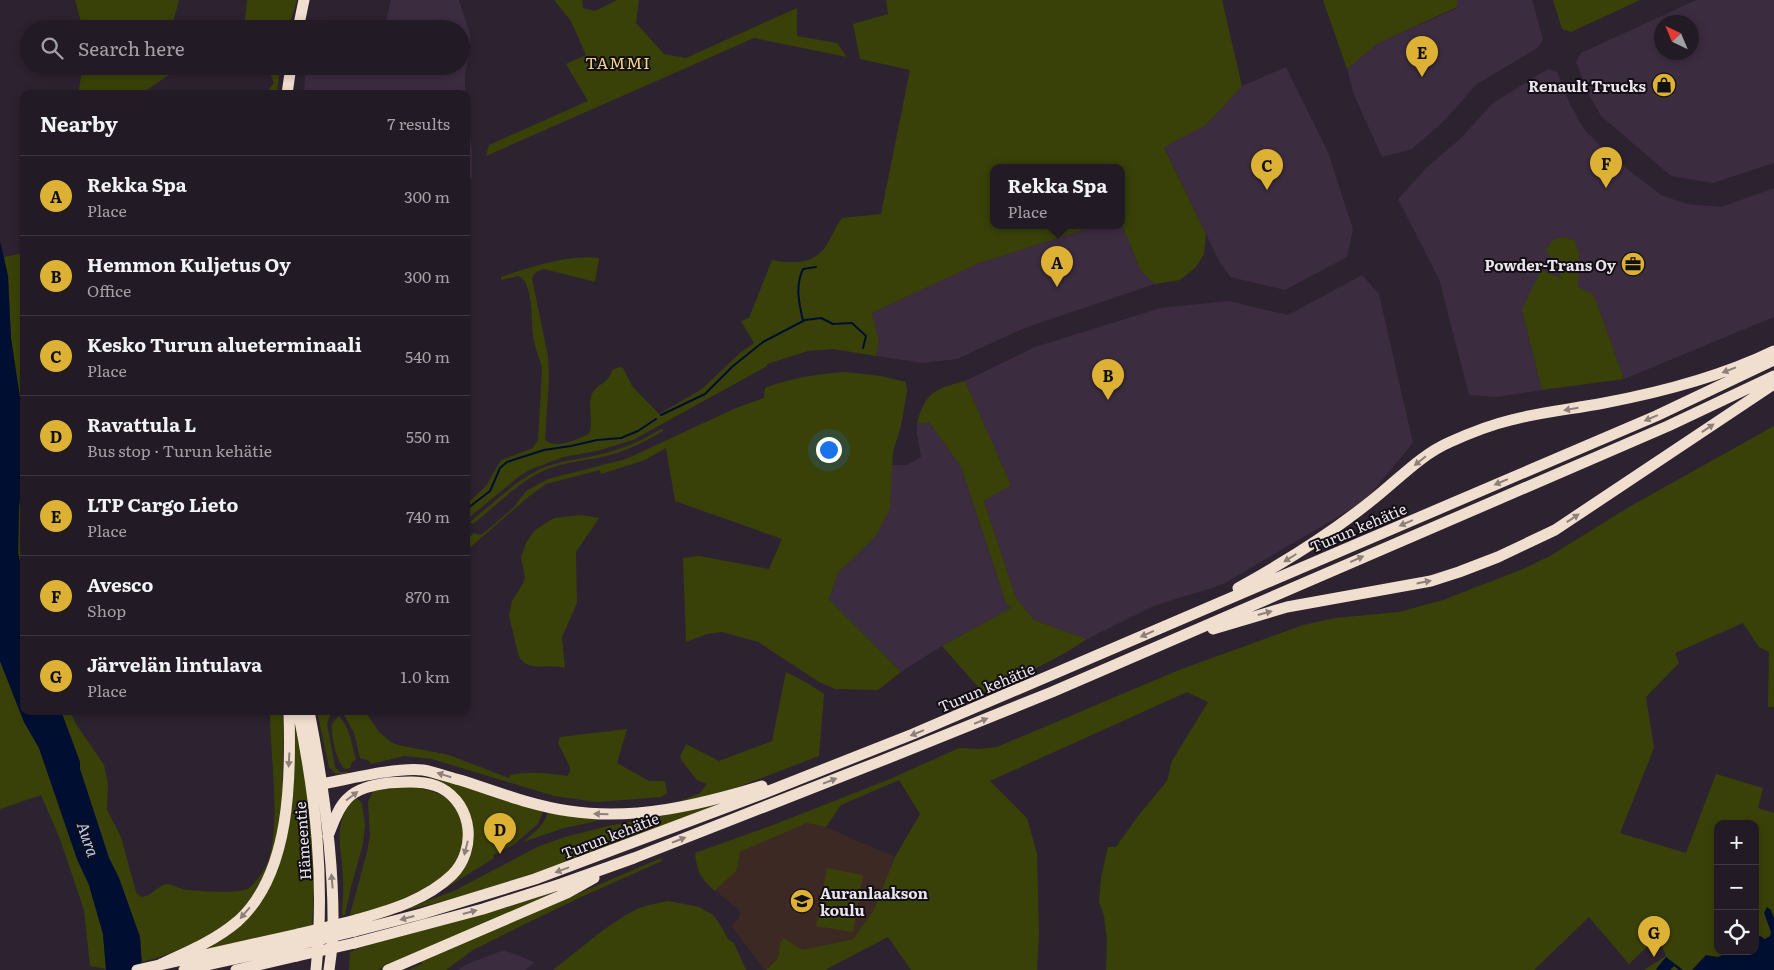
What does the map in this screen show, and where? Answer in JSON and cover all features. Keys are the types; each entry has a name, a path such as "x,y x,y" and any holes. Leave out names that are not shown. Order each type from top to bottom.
{"highway":[{"path":"300,20 304,0"},
{"path":"288,90 290,75"},
{"path":"1191,615 1314,543 1371,501 1428,454 1449,442 1511,420 1606,403 1688,384 1732,369 1774,351"},
{"name":"Turun kehätie","path":"356,932 535,879 764,793 914,734 1656,416 1774,360"},
{"name":"Turun kehätie","path":"184,970 356,932 483,909 634,858 890,758 1052,692 1485,503 1668,426 1774,376"},
{"path":"1136,655 1260,614 1327,598 1431,580 1459,572 1498,557 1559,527 1774,384"},
{"path":"161,964 204,944 228,928 260,895 269,878 283,832 289,760 289,715"},
{"name":"Hämeentie","path":"299,715 318,786 328,836 333,904 333,930 329,970"},
{"name":"Hämeentie","path":"309,715 318,786 320,864 317,969"},
{"path":"318,786 383,773 422,770 544,806 568,811 628,814 670,810 701,804 819,770"},
{"path":"137,970 208,955 297,945 356,932 414,901 450,876 462,861 468,846 468,821 458,802 439,787 409,782 382,784 358,791 347,799 339,811 328,836"},
{"path":"388,970 566,893 634,858"},
{"name":"Turun kehätie","path":"236,970 297,945"}],"shaded area":[{"path":"391,0 459,0 465,20 386,20"},
{"path":"1457,0 1532,0 1543,39 1539,47 1477,84 1443,122 1412,149 1382,157 1354,95 1347,69 1377,44 1457,8"},
{"path":"1696,0 1774,0 1774,163 1713,183 1671,176 1601,116 1589,95 1576,62 1581,53 1654,19 1654,60 1699,60 1699,15 1663,15"},
{"path":"1286,67 1328,152 1353,229 1347,257 1285,290 1230,277 1219,261 1164,146 1206,125 1242,86"},
{"path":"1548,69 1557,72 1570,104 1584,129 1608,154 1661,195 1687,204 1721,207 1774,188 1774,317 1624,379 1594,295 1522,310 1542,390 1497,397 1469,395 1439,279 1398,199 1426,168 1461,138 1493,103"},
{"path":"305,75 465,75 465,90 304,90"},
{"path":"470,137 472,149 472,179 470,179"},
{"path":"1087,229 1124,229 1141,271 1155,284 1027,327 957,359 923,363 876,356 879,341 872,313 977,264"},
{"path":"1362,275 1379,294 1413,443 1372,492 1358,505 1225,583 1156,605 1087,639 1034,620 1016,598 984,501 1011,485 965,381 1035,347 1160,308 1228,301 1288,315"},
{"path":"929,422 961,467 1006,603 1011,608 942,646 901,672 829,599 838,573 876,536 890,509 892,465 907,465 921,457 917,424"},
{"name":"Auranlaakson koulu","path":"807,823 826,827 895,857 873,911 853,939 802,950 780,943 778,958 765,970 731,926 740,917 740,911 716,891 737,870 740,852"},
{"path":"504,950 534,962 526,970 458,970 467,964"}],"green space":[{"path":"75,0 179,0 174,20 81,20"},
{"path":"247,0 297,0 291,20 245,20"},
{"path":"554,0 582,0 583,8 595,11 617,0 639,0 636,23 664,54 686,58 797,8 797,36 837,43 847,57 754,38 486,156 489,145 588,101 566,64 586,55 571,21"},
{"path":"886,0 1222,0 1242,86 1206,125 1164,147 1206,234 1204,254 1196,267 1180,280 1155,284 1141,271 1124,229 1125,164 990,164 990,229 1087,229 977,264 872,313 879,341 876,356 833,349 808,351 767,364 767,366 633,440 597,451 563,457 529,470 470,517 470,501 486,486 501,460 533,448 538,440 542,371 534,340 531,303 527,287 519,276 501,280 501,277 563,260 588,257 599,258 595,282 544,269 536,272 532,279 548,356 549,379 545,440 550,443 561,444 589,434 592,394 594,390 606,381 612,370 619,367 623,368 632,386 659,414 702,389 740,353 754,343 741,321 749,318 772,260 802,262 808,260 815,257 826,246 842,218 881,214 910,70 860,59 853,24 888,14"},
{"path":"1323,0 1457,0 1457,7 1377,44 1347,69"},
{"path":"1553,0 1640,0 1571,32 1562,29"},
{"path":"81,75 169,75 147,90 79,90"},
{"path":"271,75 279,75 277,90 268,90 274,83"},
{"path":"1563,237 1575,241 1579,254 1578,287 1594,295 1624,379 1542,390 1522,310 1541,270 1562,279 1546,249 1553,240"},
{"path":"20,254 20,438 11,338 8,276 4,257"},
{"path":"845,372 881,376 906,382 907,391 901,426 893,452 890,509 876,536 838,573 829,599 901,672 878,690 835,689 819,682 758,642 722,632 707,634 686,642 683,558 699,556 769,569 782,539 675,501 666,448 645,460 601,474 600,470 546,484 470,548 470,536 474,533 481,535 514,507 526,491 548,479 626,459 736,408 764,398 765,388 804,377"},
{"path":"965,381 1011,485 984,501 1016,598 1034,620 1087,639 1065,653 987,694 979,688 942,646 1011,608 1006,603 961,467 929,422 917,424 920,413 928,398 939,390"},
{"path":"1774,426 1774,707 1768,707 1769,652 1759,647 1743,623 1675,653 1679,663 1646,697 1654,748 1620,833 1686,853 1716,774 1763,788 1758,808 1774,813 1774,970 1644,970 1666,956 1658,936 1629,964 1589,917 1534,970 1106,970 1107,940 1104,916 1099,902 1101,878 1108,847 1116,847 1138,816 1167,781 1172,761 1208,702 1187,692 990,781 1027,818 1037,853 1039,935 1037,970 911,970 888,937 825,970 766,970 778,958 780,943 784,938 802,950 853,939 873,911 895,857 920,814 899,780 841,805 826,827 807,823 740,852 737,870 715,891 703,879 697,866 695,853 890,779 959,748 979,749 997,747 1179,670 1303,625 1335,618 1399,612 1443,600 1523,569 1550,556 1629,507"},
{"path":"661,429 663,431 624,451 559,465 543,471 515,488 473,524 470,522 534,472 557,463 623,448"},
{"path":"20,498 20,559 18,553"},
{"path":"581,515 599,518 576,552 577,603 562,637 565,668 538,667 526,664 518,654 509,615 512,601 525,578 521,557 526,543 535,530 554,518"},
{"path":"0,661 20,715 39,748 77,859 89,885 103,934 106,969 90,966 84,910 60,839 41,795 0,809"},
{"path":"786,672 824,694 819,756 730,790 683,805 683,800 700,793 707,784 697,780 682,761 680,757 686,744 719,761 772,741"},
{"path":"62,715 72,715 104,765 108,783 107,810 121,837 136,892 140,896 147,896 159,887 168,884 186,890 242,891 250,887 258,879 270,855 273,839 274,784 270,715 284,715 282,811 274,858 255,894 233,919 200,941 142,962 140,937 119,878 109,858 80,769 80,762"},
{"path":"318,715 331,715 327,724 335,767 340,772 348,773 336,774 329,767"},
{"path":"344,715 368,715 379,732 391,742 449,755 509,778 510,775 532,773 567,776 570,772 570,767 558,743 560,737 627,729 617,763 649,781 665,781 667,793 661,797 597,802 554,796 432,759 404,756 371,764 369,761 360,758 354,733"},
{"path":"292,716 305,772 314,849 312,926 202,953 201,949 234,930 275,875"},
{"path":"339,716 348,730 356,760 352,762 350,768 345,769 337,755 332,736 332,724"},
{"path":"414,776 447,781 543,812 538,824 513,845 493,855 494,858 446,888 444,885 468,856 457,797 402,777"},
{"path":"405,786 432,791 448,799 454,805 464,836 459,858 449,871 435,883 401,900 349,918 370,835 368,802 373,791"},
{"path":"355,797 362,803 365,825 363,844 345,915 342,915 343,884 340,827 348,807"},
{"path":"734,799 532,875 449,900 406,909 456,890 537,847 565,837 608,826 698,809"},
{"path":"548,812 605,817 523,842 541,825"},
{"path":"661,858 662,861 579,898 473,950 446,970 408,970 422,964 421,961"},
{"path":"827,868 863,875 853,932 816,926"},
{"path":"566,888 377,970 349,970 350,952 362,947 497,910"},
{"path":"669,901 699,907 713,915 728,939 734,943 746,970 553,970 603,930 624,916 643,907"}],"water":[{"path":"0,241 8,276 11,338 20,397 18,553 20,563 20,712 0,661"},
{"name":"Aura","path":"21,715 62,715 80,762 80,769 109,858 119,878 140,937 142,970 106,970 103,934 89,885 77,859 39,748"},
{"path":"1767,907 1771,910 1774,918 1774,970 1692,970 1706,955 1718,957 1723,955 1759,955 1759,937 1765,939 1770,936 1771,932 1764,913"},
{"path":"1666,957 1683,970 1679,970 1674,966 1670,970 1657,970"}],"waterway":[{"path":"803,321 798,295 799,282 803,269 816,267"},
{"path":"661,415 705,394 733,366 763,342 805,320 821,318 833,324 852,323 866,336 863,348"},
{"path":"470,506 490,491 500,468 507,462 544,450 597,440 621,438 638,431 656,419"}],"place":[{"name":"LTP Cargo Lieto","path":"1422,77"},
{"name":"Renault Trucks","path":"1664,85"},
{"name":"Avesco","path":"1606,188"},
{"name":"Kesko Turun alueterminaali","path":"1267,190"},
{"name":"Powder-Trans Oy","path":"1633,264"},
{"name":"Rekka Spa","path":"1057,287"},
{"name":"Hemmon Kuljetus Oy","path":"1108,400"},
{"name":"Ravattula L","path":"500,854"},
{"name":"Auranlaakson koulu","path":"802,901"},
{"name":"Järvelän lintulava","path":"1654,957"}],"district":[{"name":"TAMMI","path":"618,62"}]}
